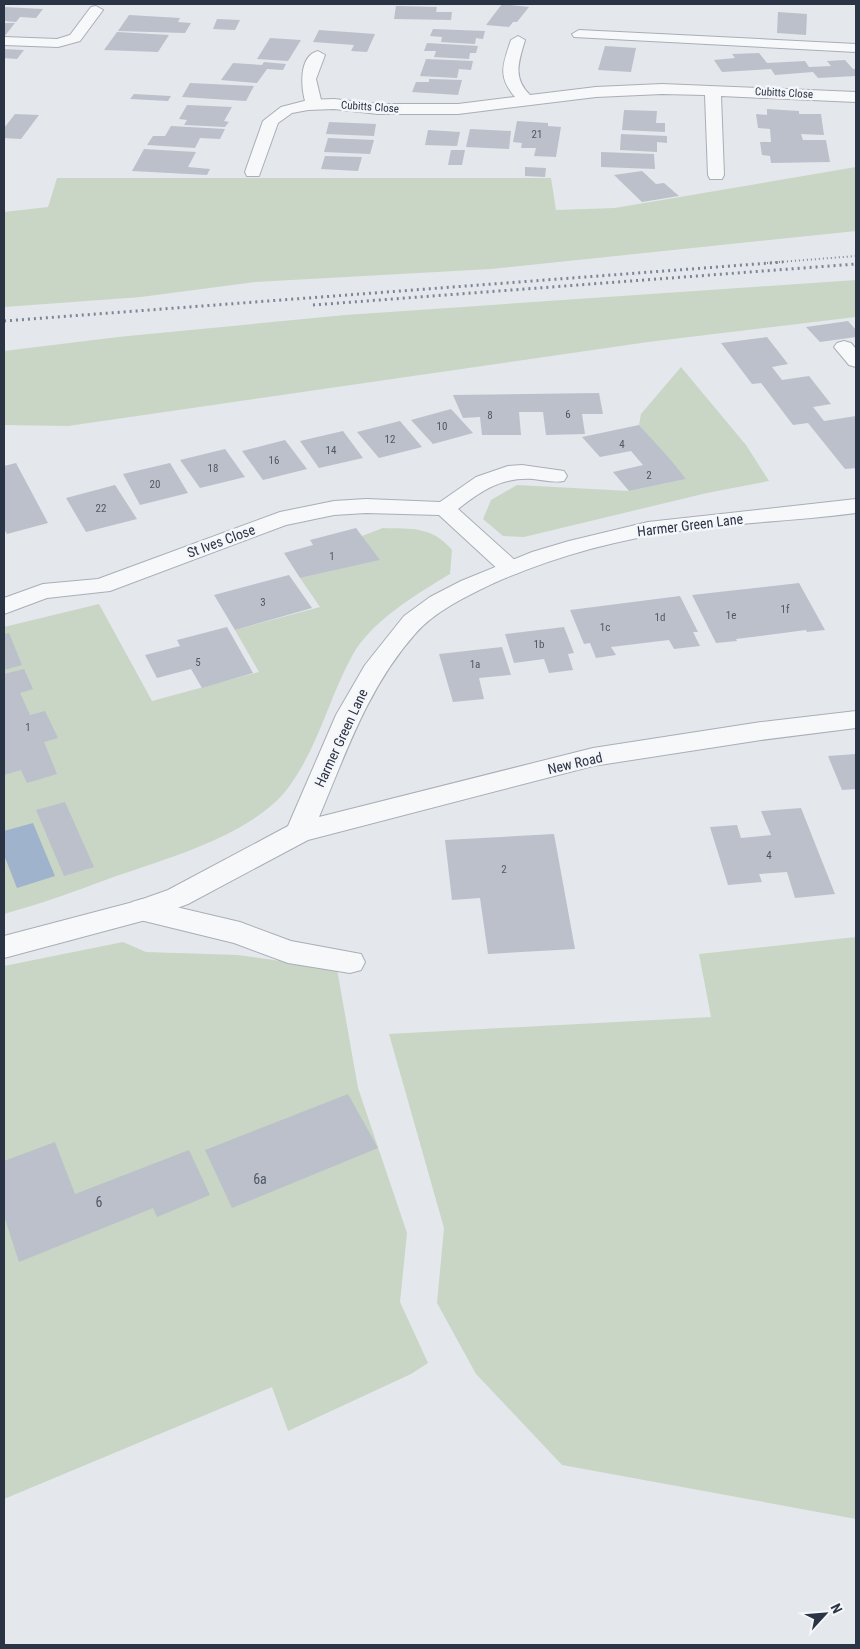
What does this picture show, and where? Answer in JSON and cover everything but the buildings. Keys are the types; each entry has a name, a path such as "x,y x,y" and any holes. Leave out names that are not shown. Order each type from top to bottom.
{"street":[{"path":"4,41 58,43 75,38 96,10"},
{"path":"579,34 856,48"},
{"path":"518,40 510,68 510,81 515,90 527,101"},
{"path":"314,104 307,88 308,74 318,55"},
{"name":"Cubitts Close","path":"253,172 271,121 287,110 314,104 416,110 458,109 596,92 662,89 856,97"},
{"path":"713,90 716,175"},
{"path":"510,568 446,509 475,484 493,477 530,471 556,476"},
{"name":"St Ives Close","path":"4,607 43,591 102,586 280,519 310,512 366,506 446,509"},
{"name":"Harmer Green Lane","path":"299,832 357,698 388,651 413,622 460,591 510,568 628,533 670,525 856,506"},
{"name":"New Road","path":"299,832 593,757 761,731 856,720"},
{"path":"4,947 142,910 178,897 299,832"},
{"path":"142,910 240,933 288,952 350,962"}],"green space":[{"path":"856,167 856,231 491,269 255,282 141,297 4,307 4,212 48,207 57,178 551,178 556,210 615,208"},
{"path":"856,280 856,317 648,342 68,426 4,425 4,351 118,337 345,315"},
{"path":"681,367 746,445 769,481 707,493 524,537 503,536 483,519 491,500 517,485 629,491 686,479 639,425 641,414"},
{"path":"383,528 421,530 437,537 452,550 450,574 396,609 360,643 344,673 308,756 288,788 272,805 253,819 207,844 58,897 4,914 4,627 99,604 152,701 259,672 235,630 320,607 300,578 379,560 362,536"},
{"path":"856,937 856,1519 562,1465 476,1374 437,1303 444,1228 389,1034 711,1017 699,954"},
{"path":"123,942 146,952 238,955 337,969 358,1088 407,1233 400,1302 428,1363 411,1374 288,1431 272,1387 4,1499 4,966"}],"water":[{"path":"33,823 55,876 17,888 4,855 4,831"}],"railway":[{"path":"767,263 856,256"},
{"path":"4,321 783,262"},
{"path":"313,305 856,264"}]}
